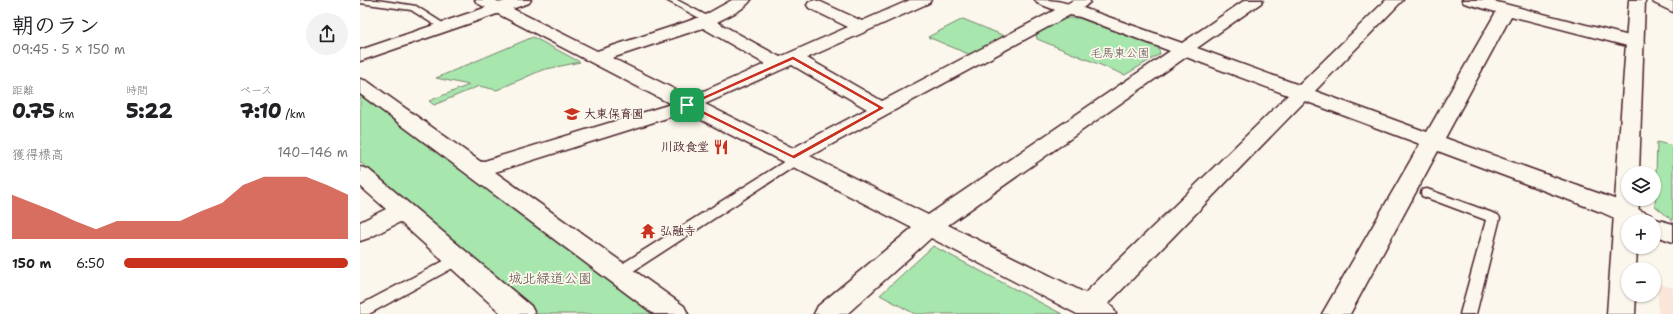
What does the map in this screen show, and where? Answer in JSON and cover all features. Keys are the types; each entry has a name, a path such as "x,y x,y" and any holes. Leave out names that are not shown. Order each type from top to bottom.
{"street":[{"path":"360,56 444,27 490,4 523,0"},
{"path":"596,56 706,20 730,10 743,0"},
{"path":"478,170 687,105 923,0"},
{"path":"1043,0 1069,10 1084,13 1610,206 1626,214"},
{"path":"795,158 882,108 1087,0"},
{"path":"828,314 930,226 1255,0"},
{"path":"490,4 596,56 687,105 930,226 1095,311 1302,94 1396,0"},
{"path":"1470,0 1635,43"},
{"path":"1628,166 1637,0"},
{"path":"1660,0 1673,7"},
{"path":"815,5 862,27"},
{"path":"1336,314 1431,141 1506,10"},
{"path":"706,20 882,108"},
{"path":"360,85 674,314"},
{"path":"360,174 521,314"},
{"path":"360,232 402,211"},
{"path":"1661,229 1673,233"},
{"path":"1621,314 1629,254"}],"lane":[{"path":"360,0 413,8 444,27"},
{"path":"670,0 706,20"},
{"path":"619,273 795,158"},
{"path":"1427,193 1493,218 1468,314"},
{"path":"360,312 457,259"}],"shaded area":[{"path":"1661,284 1673,288 1673,314 1658,314 1658,302 1661,302"}],"green space":[{"name":"毛馬東公園","path":"1064,18 1079,18 1158,47 1160,54 1125,75 1037,39 1036,34"},
{"path":"963,19 1007,37 973,56 928,37"},
{"path":"533,37 580,62 542,70 497,90 479,86 434,105 429,101 469,85 436,78"},
{"name":"城北緑道公園","path":"360,93 659,314 537,314 360,162"},
{"path":"1657,142 1673,146 1673,221 1655,206 1661,206 1661,166 1656,166"},
{"path":"933,246 1062,314 915,314 880,295"}],"place":[{"name":"大東保育園","path":"572,114"},
{"name":"川政食堂","path":"721,147"},
{"name":"弘融寺","path":"648,231"}],"route":[{"path":"793,58 882,108 794,157 687,105 793,58"}]}
